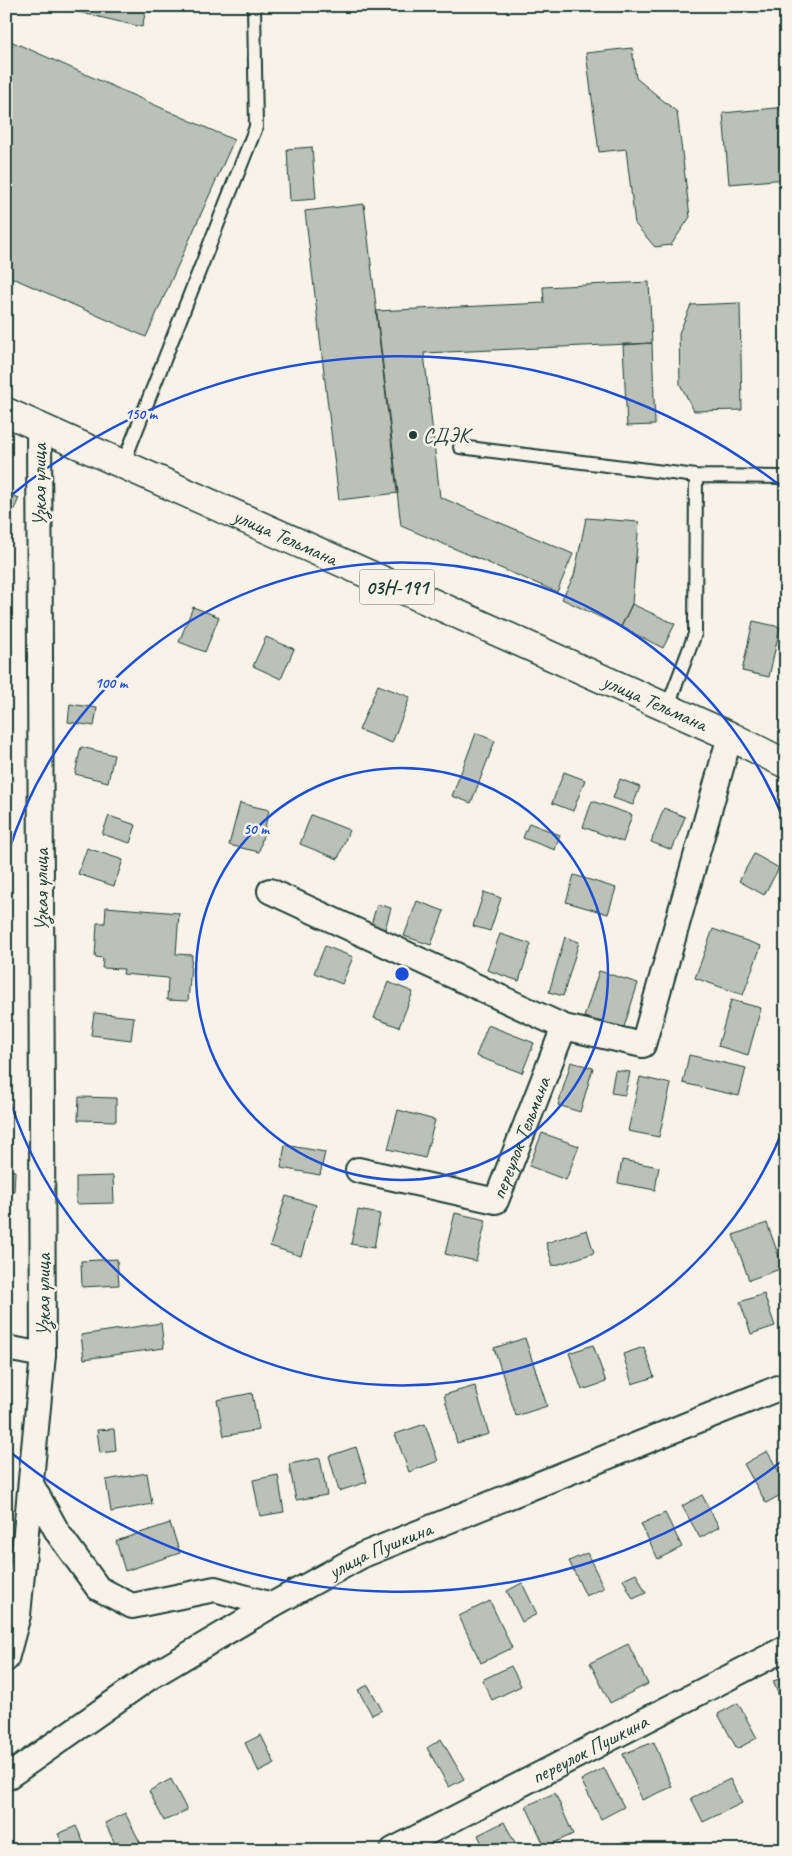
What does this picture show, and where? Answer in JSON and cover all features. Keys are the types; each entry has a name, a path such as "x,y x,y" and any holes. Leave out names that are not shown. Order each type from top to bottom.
{"main road":[{"name":"улица Тельмана","path":"6,412 730,736 786,764"}],"street":[{"name":"Узкая улица","path":"6,1659 18,1615 43,1355 39,426"},
{"name":"улица Тельмана","path":"270,891 564,1027 642,1045 730,736"},
{"name":"переулок Тельмана","path":"358,1170 496,1201 564,1027"},
{"path":"6,1348 43,1355"},
{"name":"улица Пушкина","path":"6,1778 147,1679 272,1605 363,1555 786,1385"},
{"path":"31,1484 58,1533 98,1588 132,1606 215,1589 272,1605"},
{"name":"переулок Пушкина","path":"393,1850 786,1648"}],"lane":[{"path":"123,464 256,127 254,6"},
{"path":"460,447 696,476 786,477"},
{"path":"667,708 695,634 696,476"}],"building":[{"path":"52,6 147,6 142,27"},
{"path":"6,39 234,140 146,337 6,275"},
{"path":"632,48 636,78 677,112 690,217 671,245 655,247 635,224 626,149 599,152 586,53"},
{"path":"786,107 786,179 729,184 723,113"},
{"path":"312,147 316,199 290,201 287,149"},
{"path":"364,204 398,493 339,500 305,211"},
{"path":"649,282 652,343 424,353 440,497 573,554 557,592 401,526 376,311 544,303 543,287"},
{"path":"740,303 742,410 694,411 680,384 679,333 691,305"},
{"path":"652,343 655,425 627,426 623,345"},
{"path":"6,493 19,498 9,521 6,520"},
{"path":"586,518 639,522 632,604 621,627 562,599 574,576"},
{"path":"632,604 675,624 663,648 621,627"},
{"path":"193,607 219,617 205,652 179,642"},
{"path":"753,621 780,627 769,677 742,671"},
{"path":"266,637 294,649 281,679 253,666"},
{"path":"378,685 410,697 392,743 359,730"},
{"path":"70,704 97,708 94,726 68,722"},
{"path":"476,733 495,741 471,803 452,796"},
{"path":"81,747 114,755 108,782 75,774"},
{"path":"564,772 585,780 573,811 552,803"},
{"path":"620,779 640,787 633,805 613,798"},
{"path":"592,801 632,815 623,842 583,827"},
{"path":"240,803 269,810 259,852 229,845"},
{"path":"664,808 685,817 672,850 651,842"},
{"path":"311,815 349,830 338,859 300,844"},
{"path":"6,816 13,818 8,837 6,837"},
{"path":"109,816 136,825 130,843 102,834"},
{"path":"529,823 560,835 555,850 523,838"},
{"path":"87,848 123,860 114,886 78,874"},
{"path":"754,854 779,868 764,895 739,881"},
{"path":"574,875 616,888 608,914 566,902"},
{"path":"484,892 501,898 490,931 473,926"},
{"path":"417,901 444,911 431,945 404,936"},
{"path":"377,904 391,908 385,929 371,925"},
{"path":"106,907 179,913 176,954 192,955 188,1001 167,1000 168,978 123,974 124,969 102,968 103,958 95,957 97,923 105,923"},
{"path":"713,929 761,946 743,995 695,978"},
{"path":"500,934 531,944 519,981 487,970"},
{"path":"565,937 579,942 563,996 549,992"},
{"path":"325,946 353,957 342,984 314,973"},
{"path":"599,971 638,983 623,1030 584,1017"},
{"path":"388,982 413,992 399,1027 374,1018"},
{"path":"731,1000 761,1008 748,1055 718,1046"},
{"path":"94,1013 134,1017 131,1040 91,1035"},
{"path":"488,1025 534,1043 522,1073 476,1056"},
{"path":"689,1055 746,1068 739,1096 683,1083"},
{"path":"571,1062 593,1068 580,1112 558,1105"},
{"path":"615,1070 630,1072 625,1095 611,1093"},
{"path":"640,1077 671,1084 659,1137 628,1131"},
{"path":"79,1097 116,1098 116,1121 78,1120"},
{"path":"398,1110 435,1120 425,1158 388,1149"},
{"path":"542,1133 579,1146 566,1180 529,1166"},
{"path":"285,1145 325,1152 320,1175 281,1168"},
{"path":"622,1160 659,1167 655,1190 618,1183"},
{"path":"6,1170 15,1171 14,1191 6,1191"},
{"path":"113,1176 114,1203 76,1204 76,1177"},
{"path":"286,1196 316,1205 301,1256 270,1246"},
{"path":"358,1210 380,1214 374,1248 351,1244"},
{"path":"455,1213 486,1220 476,1261 445,1254"},
{"path":"767,1223 783,1268 749,1280 733,1235"},
{"path":"587,1230 594,1253 553,1266 546,1243"},
{"path":"117,1259 119,1285 82,1287 81,1261"},
{"path":"786,1286 786,1305 779,1289"},
{"path":"764,1294 775,1326 751,1334 740,1302"},
{"path":"161,1323 164,1348 84,1359 81,1335"},
{"path":"525,1338 547,1406 516,1416 494,1348"},
{"path":"593,1345 606,1382 582,1390 569,1353"},
{"path":"644,1347 654,1377 632,1384 623,1354"},
{"path":"475,1386 489,1434 457,1443 444,1395"},
{"path":"252,1393 259,1430 224,1436 217,1400"},
{"path":"425,1424 438,1461 409,1472 395,1434"},
{"path":"114,1429 116,1451 100,1453 97,1430"},
{"path":"356,1447 367,1482 339,1491 329,1456"},
{"path":"767,1451 786,1484 786,1492 766,1503 744,1464"},
{"path":"320,1458 327,1495 296,1500 289,1464"},
{"path":"147,1473 152,1504 111,1512 106,1480"},
{"path":"278,1475 284,1512 260,1516 253,1480"},
{"path":"702,1495 719,1527 700,1538 682,1506"},
{"path":"665,1513 682,1547 658,1559 641,1524"},
{"path":"170,1523 180,1553 125,1571 116,1541"},
{"path":"587,1553 604,1588 586,1596 569,1561"},
{"path":"636,1573 646,1593 633,1599 623,1579"},
{"path":"522,1583 537,1614 522,1622 507,1591"},
{"path":"490,1601 512,1648 481,1663 459,1616"},
{"path":"628,1644 648,1684 610,1703 590,1663"},
{"path":"511,1666 521,1686 492,1700 482,1680"},
{"path":"786,1677 786,1714 773,1681"},
{"path":"368,1685 382,1710 372,1715 358,1690"},
{"path":"738,1703 757,1738 737,1749 718,1714"},
{"path":"261,1735 275,1764 259,1772 245,1743"},
{"path":"441,1739 464,1779 449,1787 427,1748"},
{"path":"654,1742 672,1787 642,1800 623,1754"},
{"path":"604,1768 624,1807 601,1819 581,1780"},
{"path":"171,1779 187,1810 164,1821 149,1791"},
{"path":"730,1779 742,1803 703,1822 691,1798"},
{"path":"555,1793 573,1834 545,1847 526,1806"},
{"path":"125,1813 144,1850 118,1850 105,1823"},
{"path":"504,1822 519,1850 485,1850 478,1835"},
{"path":"76,1826 87,1850 66,1850 58,1834"}],"place":[{"name":"СДЭК","path":"413,435"}]}
